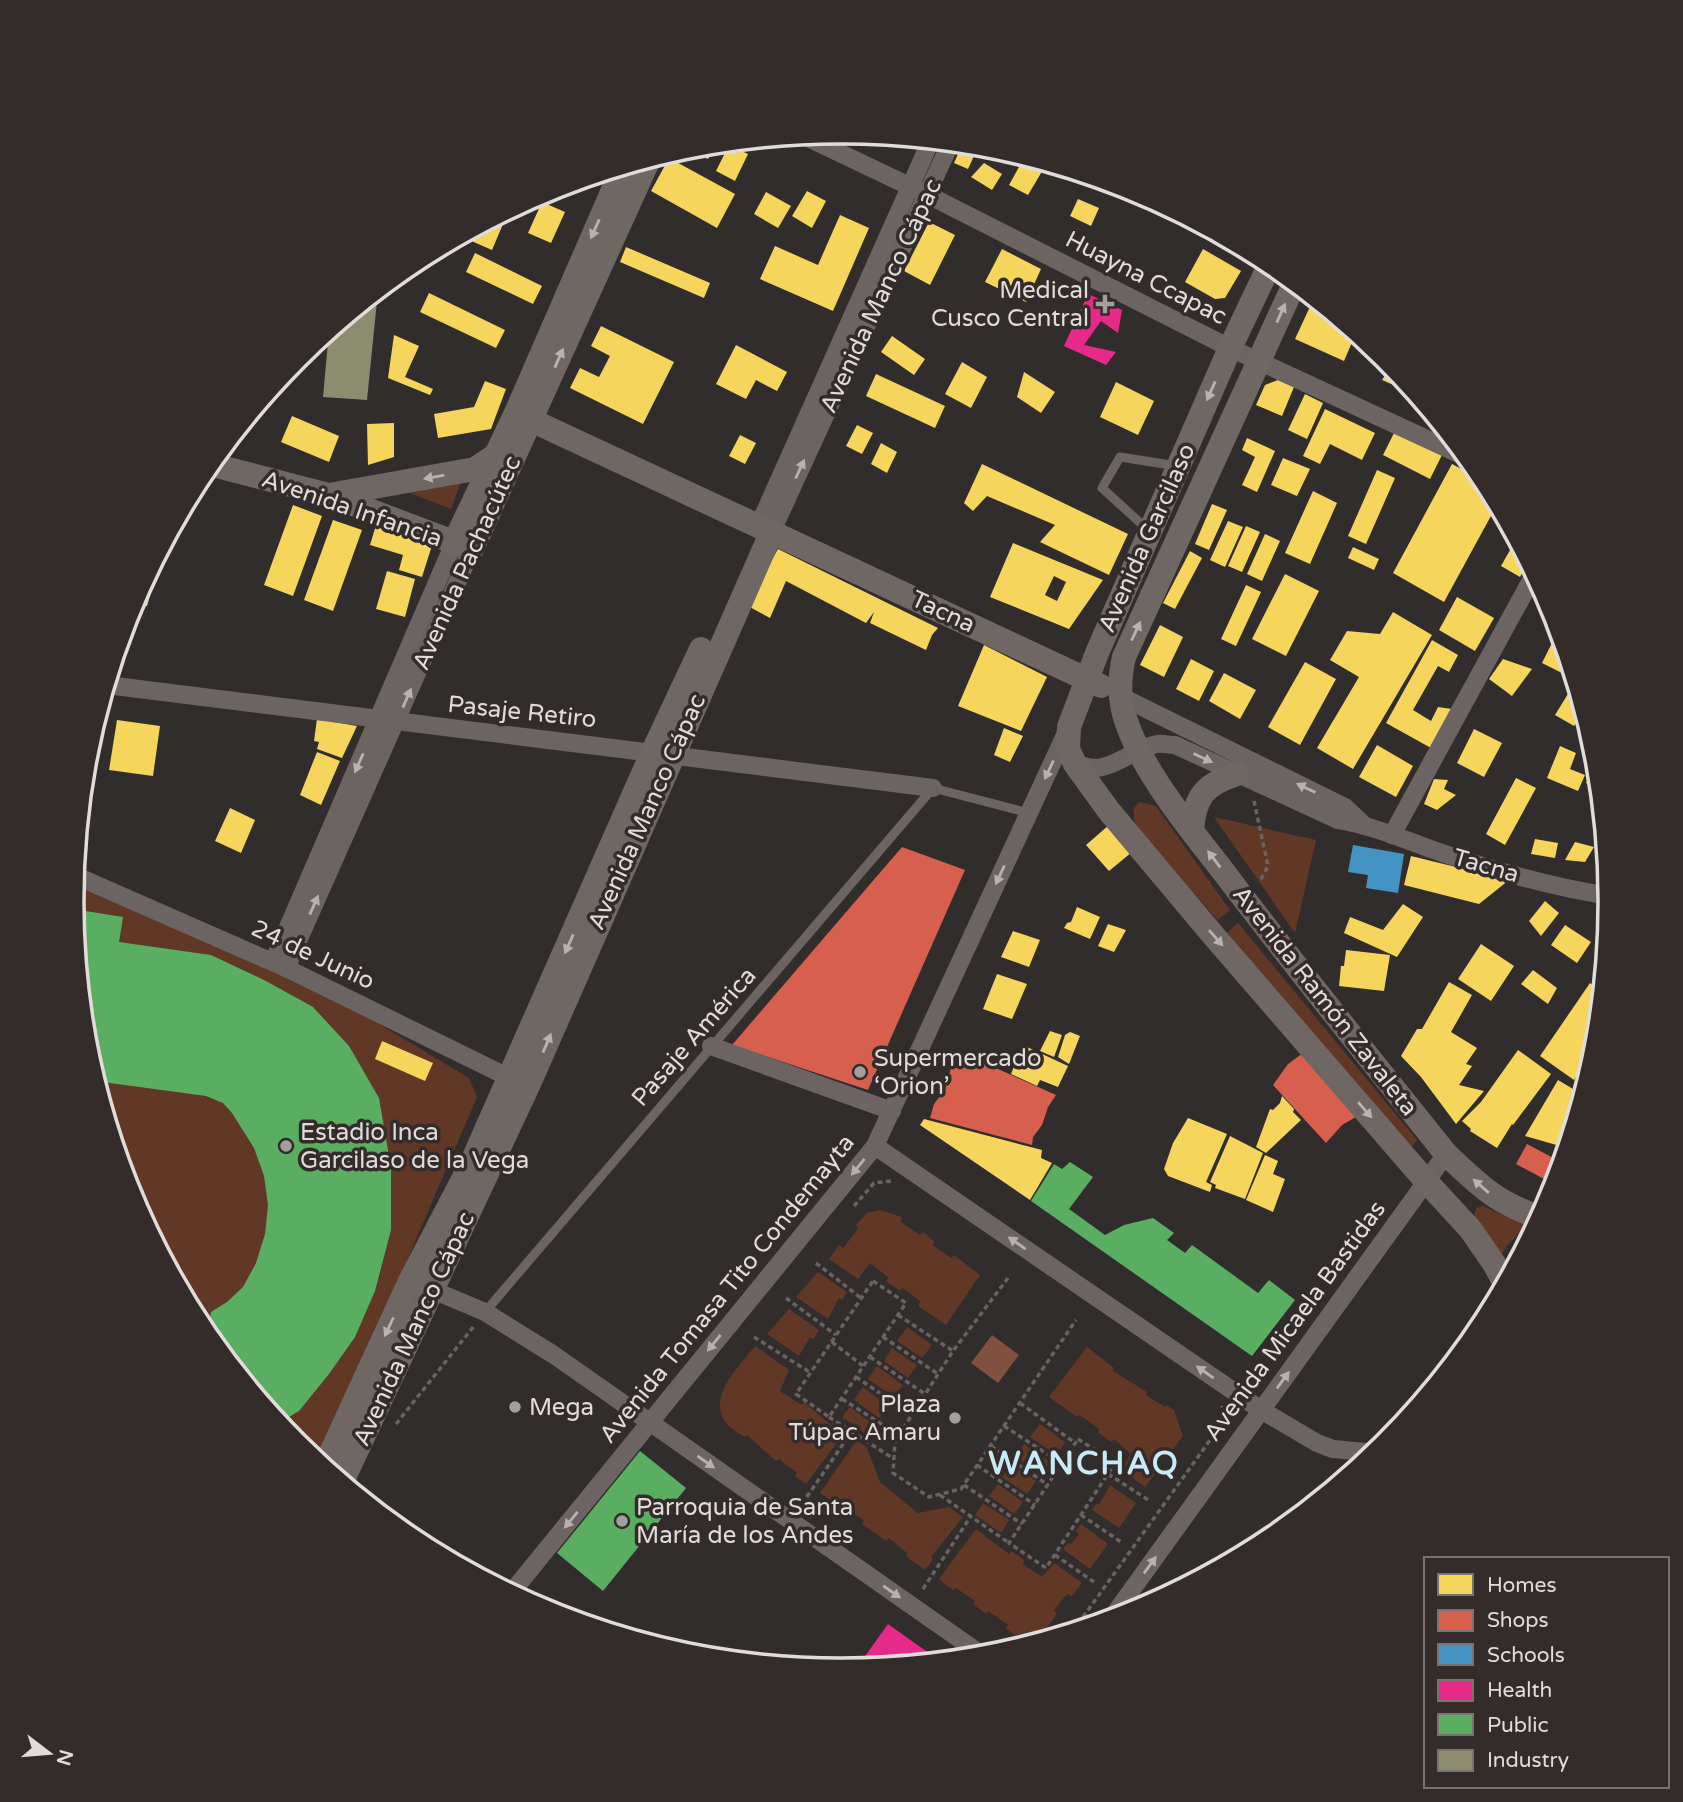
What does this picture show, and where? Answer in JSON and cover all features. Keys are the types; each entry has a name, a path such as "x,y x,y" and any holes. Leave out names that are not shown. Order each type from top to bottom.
{"main road":[{"name":"Avenida Pachacútec","path":"463,546 523,416 644,169"},
{"name":"Avenida Pachacútec","path":"463,546 496,454 523,416 619,177"},
{"name":"Avenida Garcilaso","path":"1072,759 1068,749 1069,727 1087,678 1230,348 1266,273"},
{"name":"Avenida Garcilaso","path":"1121,705 1120,674 1124,657 1291,291"},
{"name":"Tacna","path":"523,416 1087,678 1121,705"},
{"path":"329,495 475,469 496,454"},
{"name":"Avenida Infancia","path":"221,467 329,495 463,546"},
{"name":"Avenida Manco Cápac","path":"329,1459 421,1285 519,1083 765,528"},
{"path":"1121,705 1139,752"},
{"name":"Avenida Ramón Zavaleta","path":"1139,752 1192,831 1446,1154 1486,1192 1511,1208 1531,1215"},
{"name":"Avenida Ramón Zavaleta","path":"1072,759 1110,811 1425,1180 1471,1230 1500,1275"},
{"path":"1192,831 1194,811 1203,793 1218,780 1241,776"},
{"name":"Avenida Manco Cápac","path":"345,1474 421,1285"}],"street":[{"name":"Huayna Ccapac","path":"822,144 928,195 1230,348 1449,449"},
{"name":"Avenida Manco Cápac","path":"765,528 927,149"},
{"name":"Avenida Manco Cápac","path":"765,528 947,151"},
{"name":"Avenida Pachacútec","path":"279,965 378,720 463,546"},
{"name":"Avenida Pachacútec","path":"279,965 396,723 463,546"},
{"path":"1392,835 1529,584"},
{"name":"Pasaje Retiro","path":"116,686 933,788"},
{"name":"Tacna","path":"1121,705 1345,807 1363,824"},
{"name":"Avenida Tomasa Tito Condemayta","path":"517,1585 875,1146 1069,727"},
{"name":"Tacna","path":"1072,759 1079,765 1095,768 1120,762 1157,744 1175,745 1338,820 1363,824 1444,853 1569,890 1599,894"},
{"name":"24 de Junio","path":"85,879 279,965 519,1083"},
{"path":"711,1046 892,1111"},
{"path":"875,1146 1261,1410 1317,1443 1333,1449 1362,1451"},
{"name":"Avenida Micaela Bastidas","path":"1121,1605 1446,1154"},
{"path":"421,1285 485,1312 554,1355 971,1647"}],"lane":[{"path":"1150,532 1102,488 1120,457 1178,466"},
{"path":"933,788 1029,813"},
{"name":"Pasaje América","path":"485,1312 933,788"}],"path":[{"path":"1241,776 1255,806 1268,866 1249,905"},
{"path":"847,1214 874,1183 890,1180 901,1187"},
{"path":"816,1263 861,1298"},
{"path":"1008,1278 953,1351 895,1441 893,1473 929,1497 961,1489 1076,1320"},
{"path":"830,1417 906,1303 873,1281 796,1394 830,1417 894,1459"},
{"path":"786,1298 836,1335"},
{"path":"390,1432 485,1312"},
{"path":"898,1315 953,1351"},
{"path":"754,1336 811,1373"},
{"path":"883,1337 938,1374"},
{"path":"832,1342 863,1366"},
{"path":"870,1357 925,1394"},
{"path":"856,1377 912,1415"},
{"path":"842,1399 899,1435"},
{"path":"1020,1403 1075,1443"},
{"path":"1082,1619 1223,1422 1222,1405"},
{"path":"1004,1426 1062,1464"},
{"path":"803,1504 852,1431"},
{"path":"940,1495 1009,1543 1046,1568 1115,1463 1078,1439 1009,1543"},
{"path":"991,1446 1048,1485"},
{"path":"977,1465 1035,1504"},
{"path":"1108,1474 1150,1501"},
{"path":"964,1485 1022,1524"},
{"path":"1081,1515 1121,1542"},
{"path":"923,1588 971,1516"},
{"path":"1055,1555 1094,1582"}],"shaded area":[{"path":"461,482 451,509 410,493"},
{"path":"1139,802 1156,806 1230,910 1218,920 1141,835 1134,820 1134,808"},
{"path":"1214,817 1316,840 1295,933"},
{"name":"Estadio Inca Garcilaso de la Vega","path":"85,884 326,992 469,1078 477,1097 324,1454 272,1400 212,1322 185,1280 142,1191 124,1144 99,1049 90,1000"},
{"path":"1238,923 1417,1140 1407,1152 1227,933"},
{"path":"1483,1206 1526,1225 1499,1259 1474,1217 1476,1208"},
{"path":"880,1210 902,1217 901,1222 920,1235 923,1232 934,1241 933,1245 951,1258 954,1255 980,1275 946,1325 918,1306 920,1301 903,1288 900,1291 886,1281 888,1277 870,1263 858,1279 829,1259 839,1245 843,1248 858,1229 856,1225 867,1213"},
{"path":"818,1272 847,1292 842,1300 839,1298 828,1319 796,1297"},
{"path":"789,1309 819,1330 813,1339 810,1337 799,1356 767,1334"},
{"path":"907,1327 932,1345 922,1358 897,1341"},
{"path":"992,1335 1019,1355 998,1383 971,1363"},
{"path":"755,1346 789,1370 780,1391 802,1405 804,1402 831,1425 833,1423 845,1432 806,1484 795,1476 797,1473 779,1459 776,1461 747,1435 745,1437 731,1428 721,1414 720,1403 727,1382"},
{"path":"1087,1347 1114,1368 1113,1371 1147,1392 1146,1395 1174,1410 1183,1436 1168,1456 1165,1455 1145,1487 1121,1469 1131,1454 1114,1439 1111,1442 1099,1433 1099,1429 1080,1415 1077,1417 1049,1397"},
{"path":"892,1348 917,1365 908,1378 884,1361"},
{"path":"877,1366 903,1385 894,1397 868,1379"},
{"path":"863,1387 888,1406 879,1418 854,1400"},
{"path":"850,1407 874,1425 867,1435 842,1417"},
{"path":"1040,1424 1065,1442 1056,1455 1030,1437"},
{"path":"857,1440 867,1448 880,1482 918,1513 949,1507 963,1517 931,1557 933,1560 925,1570 906,1556 907,1553 889,1538 886,1541 862,1524 864,1521 847,1508 844,1510 820,1493"},
{"path":"1024,1444 1050,1462 1041,1475 1016,1457"},
{"path":"1010,1464 1036,1481 1027,1494 1002,1477"},
{"path":"998,1484 1023,1502 1014,1514 989,1496"},
{"path":"1110,1485 1136,1503 1119,1528 1092,1510 1097,1503 1099,1505"},
{"path":"983,1503 1009,1520 1001,1533 975,1515"},
{"path":"1081,1524 1108,1544 1090,1569 1063,1549 1079,1534 1076,1531"},
{"path":"976,1529 1009,1554 1011,1551 1024,1560 1023,1564 1042,1577 1054,1563 1082,1583 1072,1596 1067,1594 1054,1610 1057,1614 1046,1629 1015,1635 1005,1628 1008,1625 988,1611 986,1614 973,1604 975,1601 939,1579"}],"building: Homes":[{"path":"740,150 748,154 735,181 716,171 725,153"},
{"path":"958,153 974,156 968,169 954,163"},
{"path":"676,162 735,194 717,228 651,191 666,164"},
{"path":"984,163 1002,174 992,190 971,177"},
{"path":"1020,165 1043,170 1028,195 1009,185"},
{"path":"807,191 826,201 812,228 792,216"},
{"path":"766,192 791,206 778,228 754,214"},
{"path":"1078,199 1099,208 1091,226 1070,216"},
{"path":"546,204 565,212 551,243 528,233 540,206"},
{"path":"840,215 869,228 833,311 760,279 775,246 818,265"},
{"path":"929,222 955,235 930,285 904,271"},
{"path":"503,223 492,250 471,241"},
{"path":"626,247 710,283 704,298 620,262"},
{"path":"1002,249 1041,269 1026,302 985,282"},
{"path":"1203,249 1241,271 1225,298 1215,299 1185,282"},
{"path":"475,253 542,286 533,304 466,272"},
{"path":"429,293 505,330 496,348 420,312"},
{"path":"1310,306 1352,342 1344,361 1295,339"},
{"path":"601,326 674,362 643,424 570,388 580,368 599,377 610,356 591,346"},
{"path":"394,335 419,346 405,377 433,389 430,395 388,378"},
{"path":"892,336 925,359 914,375 881,352"},
{"path":"736,345 787,372 777,391 756,380 746,399 716,384"},
{"path":"962,362 987,377 971,408 945,394"},
{"path":"1024,372 1055,392 1041,413 1017,397"},
{"path":"876,374 945,406 935,428 866,396"},
{"path":"1386,374 1396,386 1382,380"},
{"path":"1278,380 1294,387 1282,416 1256,405 1265,385"},
{"path":"485,381 506,389 491,429 438,438 434,414 474,407"},
{"path":"1116,382 1154,401 1138,435 1100,417"},
{"path":"1305,394 1323,403 1307,439 1288,430"},
{"path":"1325,409 1375,433 1362,460 1330,444 1320,464 1303,456"},
{"path":"292,416 339,436 329,462 281,442"},
{"path":"394,423 394,457 368,465 367,424"},
{"path":"857,425 873,433 862,454 846,446"},
{"path":"1395,431 1442,455 1430,479 1383,455"},
{"path":"740,435 756,443 745,464 729,456"},
{"path":"1247,438 1275,451 1257,492 1242,485 1255,457 1242,450"},
{"path":"881,443 897,452 887,473 871,464"},
{"path":"1283,458 1310,469 1297,496 1271,485"},
{"path":"982,464 1128,534 1109,575 1040,542 1055,525 987,496 973,511 964,503"},
{"path":"1452,464 1464,470 1492,513 1444,602 1393,573"},
{"path":"1377,470 1395,478 1366,544 1348,536"},
{"path":"1313,491 1337,503 1310,564 1285,553"},
{"path":"1212,504 1227,510 1209,550 1195,544"},
{"path":"293,505 322,516 293,596 264,585"},
{"path":"333,520 362,530 333,611 304,600"},
{"path":"1228,521 1243,527 1225,567 1210,560"},
{"path":"377,522 434,539 422,577 399,570 403,555 370,545"},
{"path":"1246,526 1260,532 1242,572 1228,566"},
{"path":"1265,534 1280,541 1262,581 1247,574"},
{"path":"1013,543 1103,580 1069,629 990,597","holes":["1054,576 1066,582 1057,601 1045,595"]},
{"path":"1353,547 1379,559 1374,570 1348,558"},
{"path":"1511,548 1523,571 1520,577 1501,566"},
{"path":"778,549 938,628 926,650 870,623 874,612 866,623 786,581 770,618 746,605"},
{"path":"1190,551 1202,558 1175,609 1163,603"},
{"path":"387,571 415,579 405,617 376,609"},
{"path":"1285,574 1319,591 1286,656 1252,639"},
{"path":"1246,585 1261,592 1236,646 1221,639"},
{"path":"1457,597 1494,618 1475,651 1439,630"},
{"path":"1393,612 1432,635 1353,769 1317,748 1359,677 1330,660 1347,631 1380,634"},
{"path":"1160,625 1183,637 1164,677 1140,665"},
{"path":"1432,640 1458,655 1449,672 1438,666 1413,710 1431,721 1438,707 1452,709 1431,748 1386,723"},
{"path":"1553,642 1564,674 1542,663"},
{"path":"984,645 1047,677 1021,731 958,706"},
{"path":"1191,659 1214,671 1199,701 1176,689"},
{"path":"1503,659 1532,669 1512,696 1489,679"},
{"path":"1305,662 1336,679 1300,745 1268,727"},
{"path":"1224,673 1256,690 1240,719 1209,701"},
{"path":"1569,692 1577,722 1574,726 1555,715"},
{"path":"317,719 357,726 342,758 317,749 319,742 314,741"},
{"path":"117,720 160,726 153,776 109,770"},
{"path":"1004,728 1023,736 1010,762 994,755"},
{"path":"1474,729 1502,743 1484,777 1457,763"},
{"path":"1377,745 1413,766 1396,797 1359,777"},
{"path":"1560,746 1576,753 1570,769 1585,775 1578,791 1547,778"},
{"path":"317,752 340,761 321,805 300,795"},
{"path":"1516,778 1536,788 1505,845 1486,834"},
{"path":"1434,779 1448,780 1444,789 1456,795 1437,810 1424,804"},
{"path":"230,808 255,820 241,853 215,841"},
{"path":"1109,825 1132,852 1109,871 1086,845"},
{"path":"1535,839 1558,843 1555,858 1531,854"},
{"path":"1575,842 1594,847 1585,862 1565,860"},
{"path":"1411,856 1509,880 1479,904 1404,885"},
{"path":"1545,901 1559,913 1541,936 1529,921"},
{"path":"1403,904 1423,917 1397,957 1344,933 1350,917 1383,930"},
{"path":"1077,907 1100,917 1090,939 1064,928 1071,922"},
{"path":"1108,924 1126,930 1114,952 1098,946"},
{"path":"1565,925 1591,942 1577,963 1551,945"},
{"path":"1013,931 1040,940 1029,967 1001,957"},
{"path":"1481,944 1514,966 1491,1001 1458,979"},
{"path":"1346,950 1390,955 1384,991 1339,986"},
{"path":"1533,970 1557,988 1548,1004 1521,984"},
{"path":"997,974 1027,984 1012,1019 983,1009"},
{"path":"1449,982 1472,995 1451,1032 1477,1048 1466,1064 1472,1066 1459,1085 1484,1091 1456,1124 1421,1077 1401,1056 1417,1029 1422,1029"},
{"path":"1590,983 1594,986 1593,1000 1578,1074 1574,1080 1540,1056"},
{"path":"1050,1031 1062,1035 1054,1057 1040,1051"},
{"path":"1070,1032 1080,1036 1069,1064 1058,1057 1065,1035"},
{"path":"382,1041 433,1063 425,1081 375,1059"},
{"path":"1027,1047 1068,1066 1058,1087 1040,1080 1037,1086 1011,1074"},
{"path":"1518,1050 1551,1074 1497,1148 1470,1131 1462,1121 1481,1102"},
{"path":"1558,1080 1575,1090 1558,1146 1525,1136"},
{"path":"1282,1096 1301,1120 1266,1153 1256,1147 1270,1109 1273,1110 1280,1103"},
{"path":"1188,1118 1227,1134 1206,1182 1212,1185 1210,1192 1168,1176 1164,1169 1173,1143"},
{"path":"924,1119 1042,1150 1041,1158 1052,1163 1030,1200 920,1125"},
{"path":"1230,1136 1263,1153 1245,1199 1215,1188 1216,1185 1210,1182"},
{"path":"1265,1155 1278,1161 1273,1174 1285,1179 1273,1212 1246,1200"}],"building: Shops":[{"path":"902,847 965,870 868,1090 732,1045"},
{"path":"1306,1051 1361,1114 1342,1125 1326,1143 1273,1085 1288,1064"},
{"path":"962,1053 1056,1095 1048,1107 1042,1125 1033,1137 1032,1145 930,1118 934,1104 945,1090 951,1068"},
{"path":"1527,1144 1554,1158 1545,1180 1516,1164"}],"building: Schools":[{"path":"1353,845 1404,854 1398,893 1366,888 1368,875 1348,872"}],"building: Health":[{"path":"1088,294 1122,310 1118,333 1101,321 1084,345 1116,352 1106,365 1064,346"},
{"path":"888,1624 929,1653 891,1657 864,1658"}],"building: Public":[{"path":"84,911 123,917 119,942 211,955 313,1007 349,1046 379,1098 391,1168 391,1230 375,1291 355,1337 299,1411 288,1418 241,1362 210,1319 211,1312 243,1287 256,1263 265,1234 268,1205 264,1176 254,1148 223,1103 206,1096 107,1083 90,1000"},
{"path":"1070,1162 1093,1177 1069,1209 1105,1235 1124,1225 1153,1218 1174,1233 1167,1240 1185,1253 1192,1245 1258,1293 1269,1280 1295,1300 1252,1356 1031,1201 1054,1164 1062,1169"},
{"name":"Parroquia de Santa María de los Andes","path":"640,1451 686,1488 603,1591 557,1553"}],"building: Industry":[{"path":"377,303 367,400 323,397 328,344"}],"place":[{"name":"Medical Cusco Central","path":"1105,304"},
{"name":"Supermercado ‘Orion’","path":"860,1072"},
{"name":"Estadio Inca Garcilaso de la Vega","path":"286,1146"},
{"name":"Mega","path":"515,1407"},
{"name":"Plaza Túpac Amaru","path":"955,1418"},
{"name":"Parroquia de Santa María de los Andes","path":"622,1521"}],"district":[{"name":"WANCHAQ","path":"1084,1464"}]}
